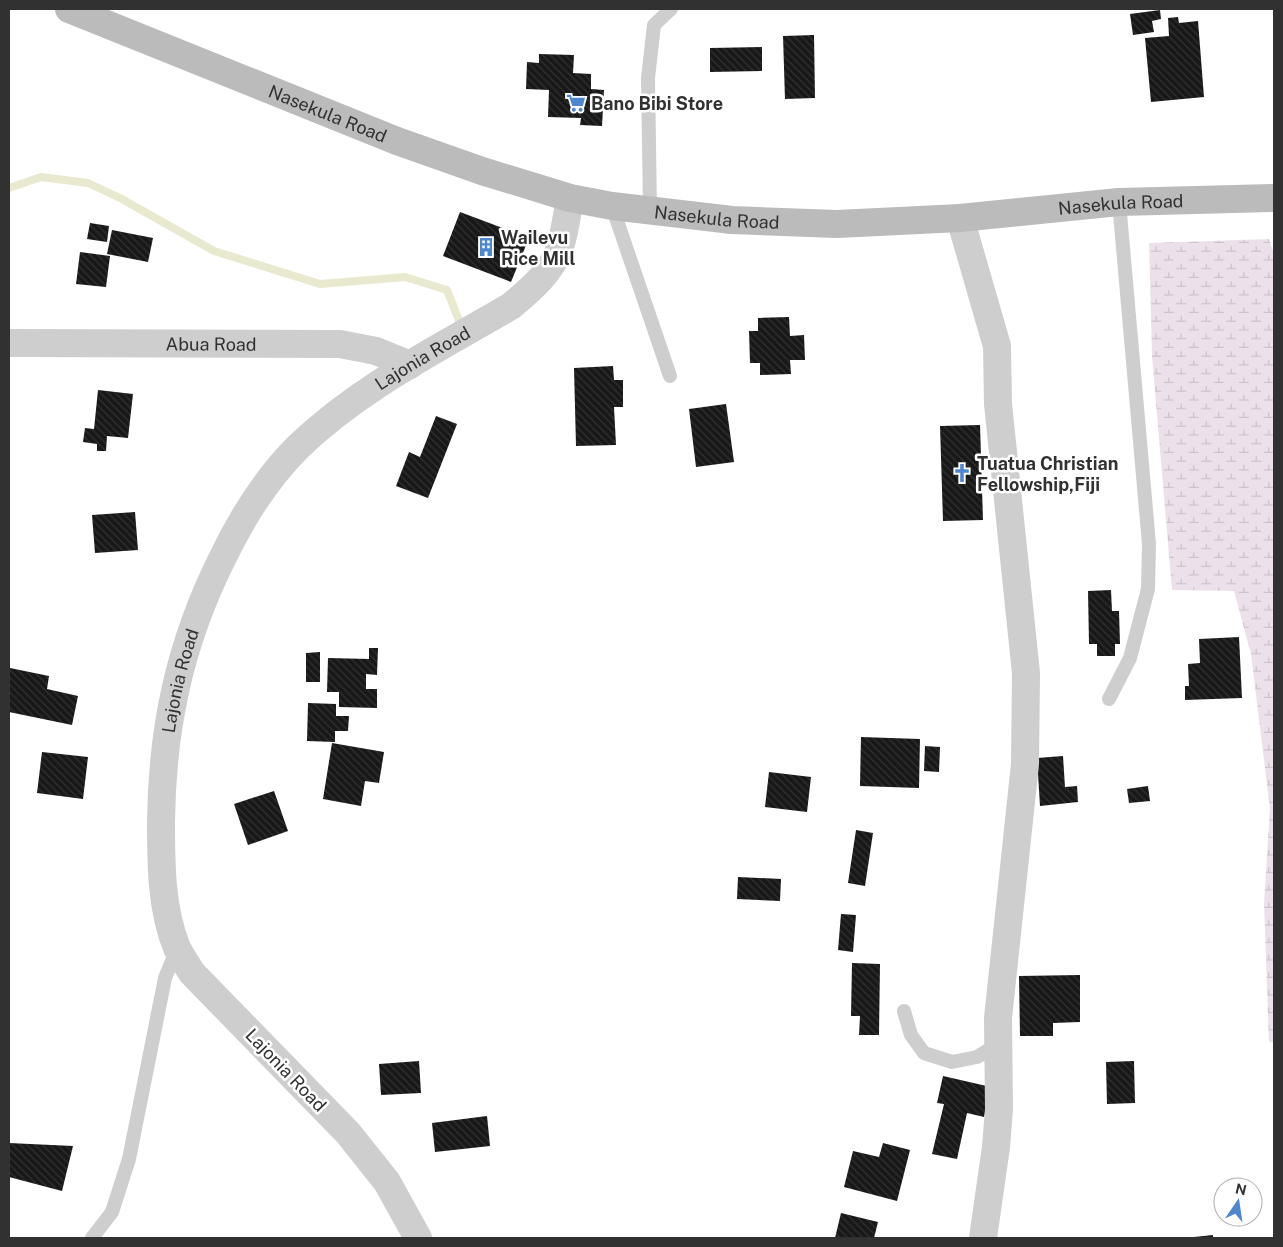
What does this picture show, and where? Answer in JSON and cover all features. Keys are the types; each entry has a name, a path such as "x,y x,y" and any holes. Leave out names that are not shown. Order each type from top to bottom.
{"main road":[{"name":"Nasekula Road","path":"69,9 397,141 482,171 570,198 612,206 732,220 837,224 960,218 1119,202 1274,198"}],"street":[{"name":"Lajonia Road","path":"418,1238 387,1182 348,1133 192,973 177,948 165,904 161,857 161,788 168,721 176,678 193,623 240,523 265,484 299,447 354,399 511,306 532,288 548,271 560,249 570,198"},
{"path":"960,218 997,346 998,404 1026,673 1025,764 998,1018 998,1119 982,1238"},
{"name":"Abua Road","path":"9,344 340,344 376,351 410,365"}],"lane":[{"path":"650,211 648,78 654,25 671,9"},
{"path":"1109,699 1130,658 1148,589 1149,553 1119,202"},
{"path":"612,206 670,376"},
{"path":"92,1238 112,1212 129,1159 165,978 177,948"},
{"path":"904,1011 910,1035 924,1053 952,1062 977,1057 998,1044"}],"green space":[{"path":"1269,239 1274,254 1274,1042 1269,1042 1264,903 1270,809 1251,654 1234,591 1172,590 1152,356 1149,243"}],"building":[{"path":"1160,10 1161,19 1152,21 1154,32 1133,35 1130,14"},
{"path":"1178,17 1179,23 1198,21 1204,97 1151,102 1145,38 1169,36 1168,18"},
{"path":"814,35 815,98 785,99 783,36"},
{"path":"762,47 762,71 710,72 710,48"},
{"name":"Bano Bibi Store","path":"539,54 574,55 573,73 591,74 591,89 604,90 602,126 580,125 581,118 548,117 549,90 526,89 527,62 539,63"},
{"name":"Wailevu Rice Mill","path":"460,212 529,238 511,282 443,256"},
{"path":"90,223 109,226 107,242 87,239"},
{"path":"112,230 153,238 148,262 107,254"},
{"path":"80,252 110,256 106,287 76,284"},
{"path":"789,317 790,336 804,335 805,360 790,360 791,374 760,375 760,363 750,363 749,331 758,331 758,318"},
{"path":"613,366 614,380 623,380 623,407 614,407 616,445 576,446 574,368"},
{"path":"98,390 133,394 128,438 107,436 106,451 97,451 97,444 83,442 85,428 94,429"},
{"path":"726,404 734,462 696,467 689,409"},
{"path":"436,416 457,424 428,498 396,486 409,452 420,457"},
{"name":"Tuatua Christian Fellowship,Fiji","path":"980,425 983,520 943,521 940,426"},
{"path":"135,512 138,550 95,553 92,515"},
{"path":"1111,590 1112,611 1119,611 1120,644 1115,644 1115,656 1097,656 1097,644 1089,644 1088,591"},
{"path":"1239,637 1242,698 1185,700 1185,686 1189,686 1188,664 1200,663 1199,639"},
{"path":"369,648 378,648 377,675 366,674 366,689 377,689 377,708 339,707 339,692 327,692 328,658 369,659"},
{"path":"320,652 320,682 306,682 306,653"},
{"path":"10,668 49,676 47,689 78,696 72,725 9,712"},
{"path":"308,703 336,704 336,716 349,716 348,731 335,731 335,742 307,741"},
{"path":"861,737 920,739 919,788 860,786"},
{"path":"332,743 384,752 379,783 365,781 361,806 323,799"},
{"path":"925,746 940,747 939,772 924,771"},
{"path":"42,752 88,757 83,799 37,793"},
{"path":"1063,756 1065,787 1077,786 1078,802 1040,806 1037,758"},
{"path":"769,772 811,777 807,812 765,807"},
{"path":"1148,786 1150,801 1129,803 1127,789"},
{"path":"274,791 288,831 248,845 234,804"},
{"path":"856,830 873,833 865,886 848,883"},
{"path":"738,877 781,879 780,901 737,899"},
{"path":"841,914 856,915 853,952 838,950"},
{"path":"852,963 880,964 879,1035 859,1035 860,1016 851,1016"},
{"path":"1080,975 1080,1022 1053,1023 1053,1036 1020,1036 1019,976"},
{"path":"419,1061 421,1093 381,1095 379,1064"},
{"path":"1134,1061 1135,1103 1107,1104 1106,1062"},
{"path":"943,1076 991,1087 984,1117 967,1113 957,1159 932,1154 944,1104 937,1103"},
{"path":"487,1116 490,1146 435,1152 432,1123"},
{"path":"9,1143 73,1146 62,1191 9,1177"},
{"path":"883,1143 910,1150 897,1201 844,1187 853,1151 879,1157"},
{"path":"841,1213 878,1222 874,1238 835,1238"},
{"path":"1213,1235 1213,1238 1194,1238 1194,1237"}],"waterway":[{"path":"9,188 41,177 88,183 120,198 214,251 320,284 405,277 447,290 460,323"}],"place":[{"name":"Bano Bibi Store","path":"576,103"},
{"name":"Wailevu Rice Mill","path":"486,247"},
{"name":"Tuatua Christian Fellowship,Fiji","path":"962,473"}]}
